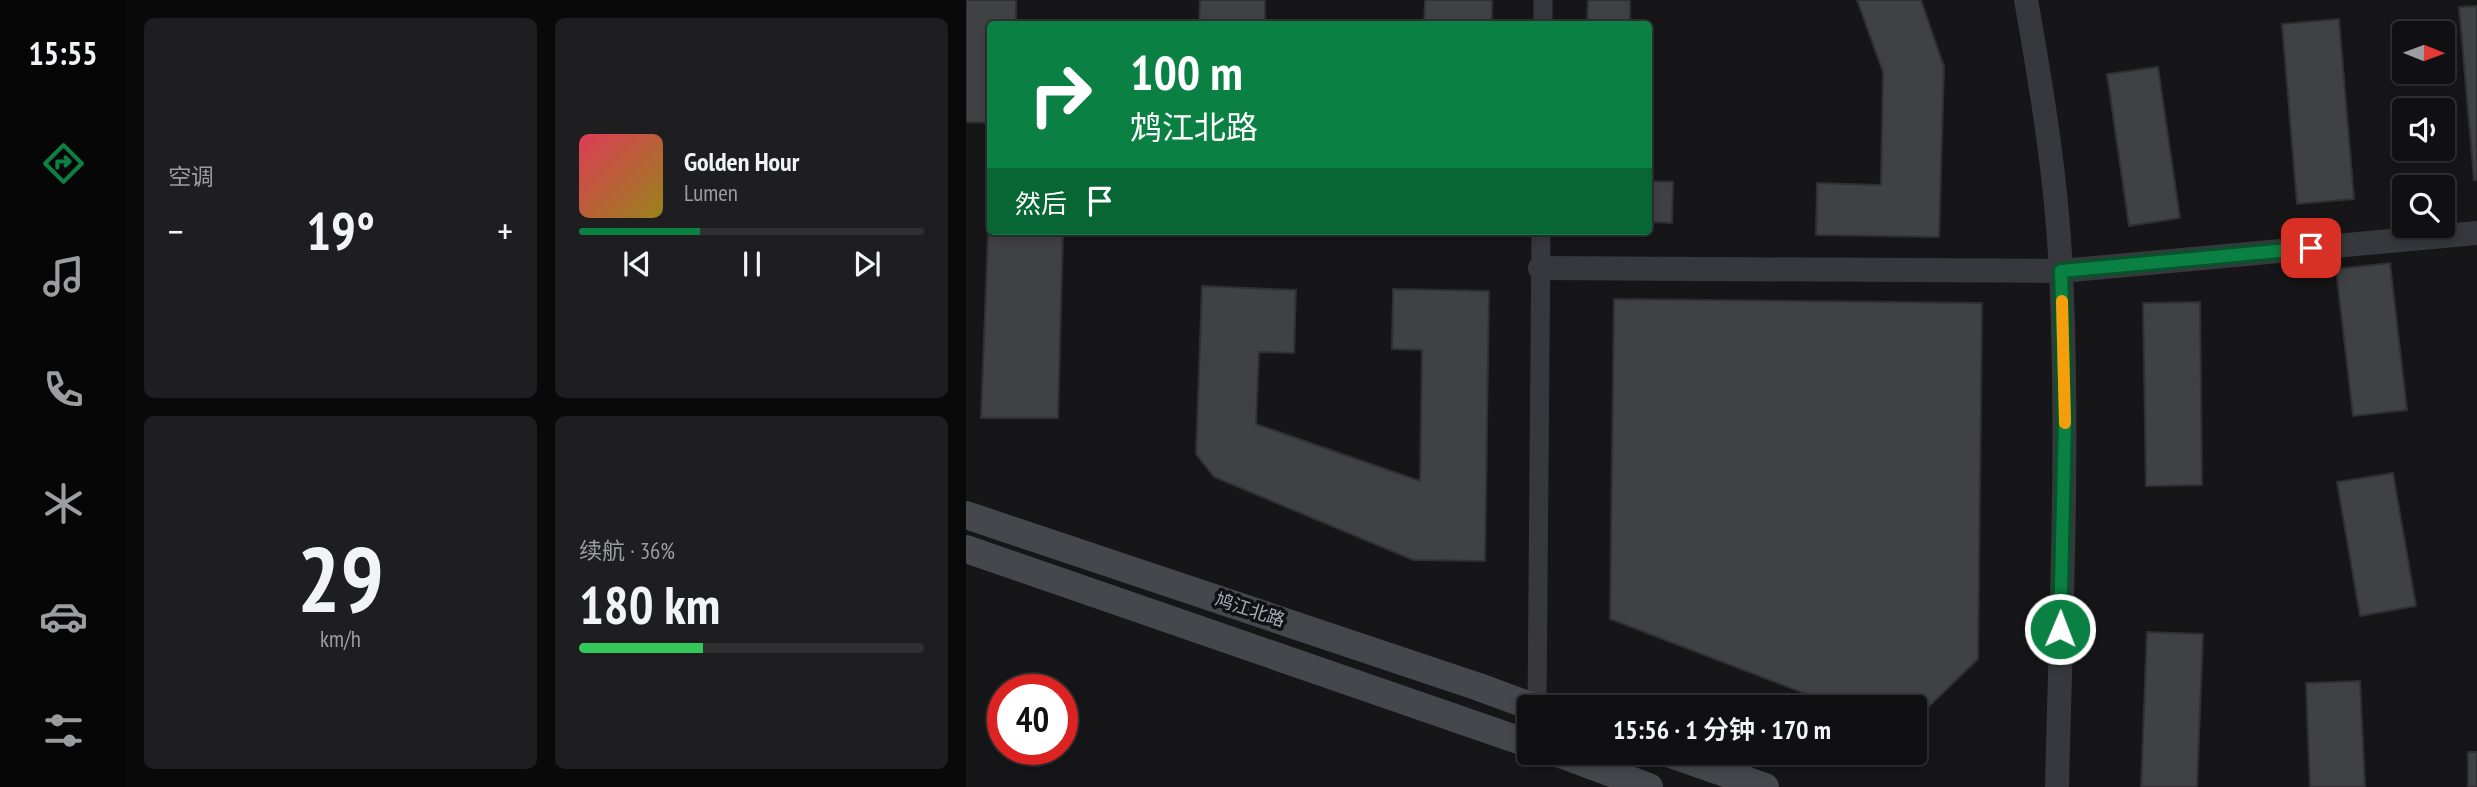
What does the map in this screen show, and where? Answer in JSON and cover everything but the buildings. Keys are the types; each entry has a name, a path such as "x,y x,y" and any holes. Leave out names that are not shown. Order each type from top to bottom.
{"main road":[{"name":"鸠江北路","path":"966,515 1517,701"},
{"name":"鸠江北路","path":"966,549 1517,740"},
{"path":"1590,765 1649,787"},
{"path":"1702,765 1765,787"}],"street":[{"path":"1543,21 1544,0"},
{"path":"2026,0 2047,120 2061,271 2065,419 2057,787"},
{"path":"1540,268 2061,271 2477,233"},
{"path":"1535,695 1541,235"}],"slow traffic":[{"path":"2062,301 2065,423"}],"route":[{"path":"2060,629 2065,419 2061,271 2311,248"}]}
